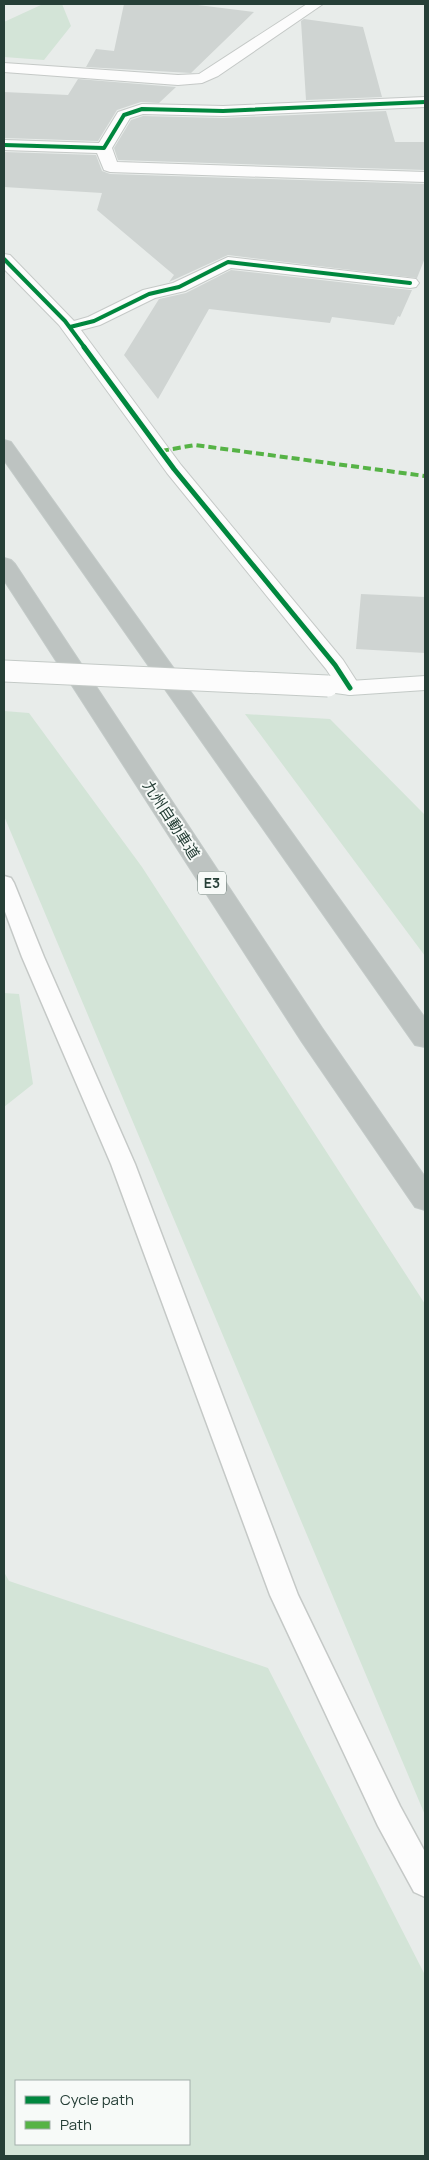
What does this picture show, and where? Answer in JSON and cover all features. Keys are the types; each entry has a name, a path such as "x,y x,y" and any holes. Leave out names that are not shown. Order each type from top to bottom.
{"highway":[{"path":"4,446 425,1038"},
{"name":"九州自動車道","path":"4,564 312,1035 425,1199"}],"street":[{"path":"4,68 178,80 202,78 213,73 316,4"},
{"path":"425,102 224,111 142,110 124,115 104,148 110,168 425,177"},
{"path":"4,145 104,148"},
{"path":"4,258 70,327 174,469 335,665 339,687"},
{"path":"70,327 94,321 149,294 179,287 228,262 410,283"},
{"path":"4,671 339,687 425,683"}],"lane":[{"path":"4,884 123,1164 284,1595 389,1816 425,1882"}],"green space":[{"path":"43,4 62,4 71,26 44,60 4,57 4,22"},
{"path":"4,711 29,713 142,867 425,1304 425,1815 4,816"},
{"path":"245,714 330,719 425,815 425,956"},
{"path":"4,993 19,994 33,1084 4,1107"},
{"path":"4,1572 9,1581 268,1668 425,1975 425,2156 4,2156"}],"building":[{"path":"124,4 190,4 254,12 191,73 86,67 96,49 114,51"},
{"path":"304,19 363,27 382,97 306,100 301,21"},
{"path":"78,79 176,87 159,103 141,102 117,110 98,141 4,138 4,92 68,95"},
{"path":"386,111 395,142 425,142 425,170 118,160 114,148 131,120 143,116 223,118"},
{"path":"4,152 96,155 102,171 110,174 425,184 425,258 417,278 228,255 169,282 174,275 97,210 102,193 4,187"},
{"path":"231,270 412,290 400,317 398,316 394,325 332,317 330,323 209,309 158,399 124,355 159,299 186,293"},
{"path":"361,594 425,597 425,653 356,649"}],"marked path":[{"path":"161,451 195,445 425,476"}],"cycle path":[{"path":"4,145 104,148 124,115 142,109 223,111 425,102"},
{"path":"4,259 65,321 174,469 335,665 350,688"},
{"path":"70,327 94,321 149,294 179,287 228,262 410,283"}]}
